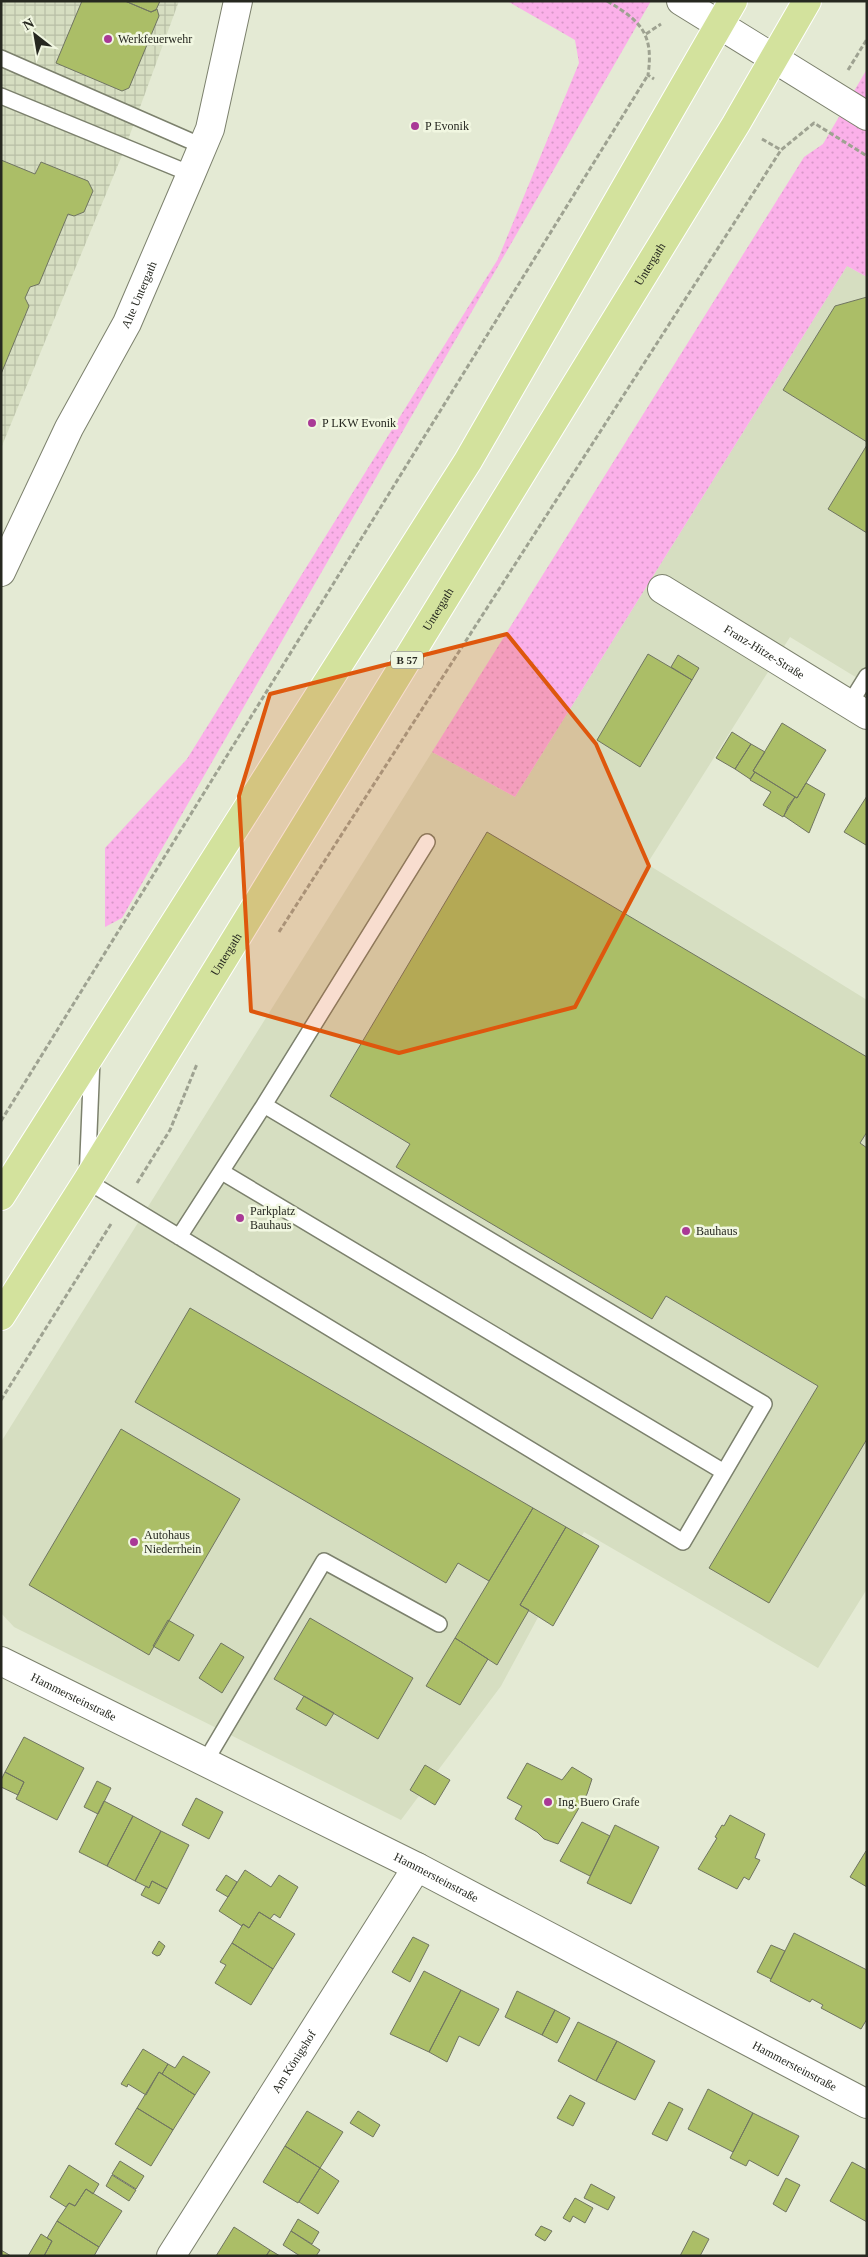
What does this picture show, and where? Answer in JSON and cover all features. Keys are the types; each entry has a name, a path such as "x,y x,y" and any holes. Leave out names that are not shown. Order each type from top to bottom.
{"main road":[{"path":"1,1196 468,461 733,1"},
{"name":"Untergath","path":"1,1316 87,1181 736,124 807,1"}],"street":[{"name":"Alte Untergath","path":"1,572 70,428 127,323 210,129 238,1"},
{"path":"681,1 867,116"},
{"name":"Franz-Hitze-Straße","path":"662,589 858,710"},
{"name":"Hammersteinstraße","path":"1,1661 417,1867 867,2104"},
{"name":"Am Königshof","path":"170,2256 417,1867"}],"lane":[{"path":"1,58 202,146"},
{"path":"1,96 191,174"},
{"path":"858,710 867,676"},
{"path":"179,1237 264,1105 426,842"},
{"path":"93,1052 87,1181 683,1542 764,1404 264,1105"},
{"path":"222,1172 724,1472"},
{"path":"205,1762 324,1560 439,1624"}],"path":[{"path":"1,1121 648,75 650,57 646,34 631,15 607,1"},
{"path":"648,75 681,94"},
{"path":"278,934 781,150 814,123 867,156"},
{"path":"736,124 781,150"},
{"path":"1,1400 170,1130 199,1059"}],"highlighted area":[{"path":"507,634 596,744 649,866 575,1007 399,1053 251,1011 239,796 270,694"}],"shaded area":[{"path":"1,1 179,1 125,148 1,448"},
{"path":"507,1 651,1 122,918 105,927 105,848 187,759 498,259 579,63 575,40"},
{"path":"867,69 867,277 847,266 515,797 432,752 804,157 823,144"},
{"path":"847,266 867,277 867,684 790,637 647,864 867,1000 867,1589 818,1668 584,1532 501,1686 401,1820 14,1627 1,1613 1,1442 432,752 515,797"}],"building":[{"name":"Werkfeuerwehr","path":"82,1 125,1 151,12 157,9 159,16 129,88 122,91 56,63"},
{"path":"125,1 160,1 156,10 151,12"},
{"path":"1,160 35,174 41,162 88,181 93,191 84,212 74,216 68,214 39,284 30,287 25,298 29,306 1,374"},
{"path":"867,297 867,442 783,390 835,306"},
{"path":"867,445 867,533 828,509"},
{"path":"648,654 692,680 640,767 597,740"},
{"path":"678,655 699,668 692,680 671,667"},
{"path":"782,723 826,750 797,798 753,771"},
{"path":"732,732 751,744 735,769 716,758"},
{"path":"751,744 765,752 750,779 735,769"},
{"path":"755,772 795,797 783,817 763,805 771,792 750,780"},
{"path":"806,783 825,794 809,833 784,816 788,806 795,797 797,798"},
{"path":"867,796 867,845 866,845 844,832"},
{"name":"Bauhaus","path":"487,832 867,1057 867,1132 860,1143 867,1148 867,1439 769,1603 709,1568 818,1386 666,1296 652,1319 396,1167 410,1144 330,1096"},
{"path":"190,1308 533,1508 489,1581 458,1563 446,1583 135,1402"},
{"name":"Autohaus Niederrhein","path":"121,1429 240,1499 149,1655 29,1585"},
{"path":"533,1508 566,1527 520,1605 529,1610 497,1665 455,1638"},
{"path":"566,1527 599,1546 553,1626 520,1605"},
{"path":"310,1618 413,1678 378,1739 274,1679"},
{"path":"168,1620 194,1635 179,1661 153,1646"},
{"path":"455,1638 488,1659 460,1705 426,1686"},
{"path":"221,1643 244,1657 222,1693 199,1678"},
{"path":"304,1696 334,1713 326,1726 296,1709"},
{"path":"24,1737 84,1768 57,1820 16,1799 24,1782 5,1772"},
{"name":"Ing. Buero Grafe","path":"527,1763 562,1780 572,1767 592,1779 587,1794 558,1844 544,1839 537,1832 515,1819 522,1806 507,1798"},
{"path":"425,1765 450,1780 435,1805 410,1790"},
{"path":"5,1772 24,1782 18,1795 1,1787 1,1780"},
{"path":"97,1781 111,1788 98,1814 84,1807"},
{"path":"196,1798 223,1812 209,1839 182,1825"},
{"path":"104,1801 133,1816 107,1866 79,1852"},
{"path":"730,1815 765,1834 755,1858 760,1860 749,1880 744,1877 737,1889 698,1869 717,1838 715,1837 722,1825 724,1826"},
{"path":"133,1816 161,1831 135,1881 107,1866"},
{"path":"582,1822 610,1836 590,1876 560,1861"},
{"path":"615,1825 659,1847 631,1904 587,1883"},
{"path":"161,1831 189,1845 167,1889 152,1881 149,1888 135,1881"},
{"path":"867,1851 867,1887 850,1877"},
{"path":"245,1870 271,1887 279,1875 298,1887 280,1918 274,1914 270,1919 259,1912 249,1928 243,1924 242,1926 219,1911"},
{"path":"226,1875 237,1882 228,1897 216,1890"},
{"path":"152,1881 167,1889 159,1904 141,1895 146,1886 149,1888"},
{"path":"259,1912 295,1934 273,1969 232,1943 243,1924 249,1928"},
{"path":"794,1933 867,1970 867,2019 861,2029 821,2008 823,2005 812,1999 810,2002 770,1981"},
{"path":"413,1937 429,1945 410,1982 392,1972"},
{"path":"159,1941 165,1946 160,1955 157,1956 152,1953"},
{"path":"232,1943 273,1969 251,2005 215,1983 226,1965 220,1962"},
{"path":"771,1945 785,1951 771,1979 757,1972"},
{"path":"424,1971 461,1990 429,2052 390,2034"},
{"path":"461,1990 499,2009 479,2046 459,2036 447,2062 429,2052"},
{"path":"517,1991 555,2010 542,2035 505,2017"},
{"path":"555,2010 570,2018 557,2043 542,2035"},
{"path":"578,2022 617,2041 596,2081 558,2061"},
{"path":"617,2041 655,2061 635,2100 596,2081"},
{"path":"143,2049 168,2064 162,2074 159,2072 146,2095 128,2084 127,2087 121,2084"},
{"path":"183,2056 210,2072 195,2095 162,2074 168,2064 175,2068"},
{"path":"159,2072 195,2095 173,2130 137,2108"},
{"path":"708,2089 753,2113 733,2152 688,2129"},
{"path":"570,2095 585,2103 573,2126 557,2118"},
{"path":"669,2102 683,2109 667,2141 652,2134"},
{"path":"137,2108 173,2130 151,2166 115,2144"},
{"path":"307,2111 343,2132 320,2168 285,2146"},
{"path":"358,2111 380,2125 373,2137 350,2123"},
{"path":"753,2113 799,2136 778,2176 749,2160 746,2166 730,2158"},
{"path":"285,2146 320,2168 298,2203 263,2182"},
{"path":"120,2161 144,2176 136,2189 112,2174"},
{"path":"852,2162 867,2170 867,2222 830,2201"},
{"path":"69,2165 99,2184 93,2194 86,2189 75,2206 69,2203 66,2207 50,2197"},
{"path":"320,2168 339,2181 318,2214 299,2202"},
{"path":"112,2175 136,2190 129,2201 106,2186"},
{"path":"786,2178 800,2185 786,2212 773,2204"},
{"path":"591,2184 615,2197 608,2210 584,2198"},
{"path":"86,2189 122,2211 99,2247 57,2221 69,2203 75,2206"},
{"path":"575,2198 593,2208 585,2223 573,2216 570,2222 563,2218"},
{"path":"298,2219 319,2232 312,2244 291,2231"},
{"path":"57,2221 99,2247 94,2256 44,2256 52,2241 47,2238"},
{"path":"541,2226 552,2231 545,2241 535,2235"},
{"path":"234,2227 270,2250 266,2256 216,2256"},
{"path":"291,2231 320,2250 316,2256 300,2256 283,2245"},
{"path":"693,2231 709,2239 700,2256 680,2256"},
{"path":"41,2234 52,2241 44,2256 28,2256"},
{"path":"1,2250 11,2256 1,2256"},
{"path":"270,2250 280,2256 266,2256"}],"place":[{"name":"Werkfeuerwehr","path":"108,39"},
{"name":"P Evonik","path":"415,126"},
{"name":"P LKW Evonik","path":"312,423"},
{"name":"Parkplatz Bauhaus","path":"240,1218"},
{"name":"Bauhaus","path":"686,1231"},
{"name":"Autohaus Niederrhein","path":"134,1542"},
{"name":"Ing. Buero Grafe","path":"548,1802"}]}
